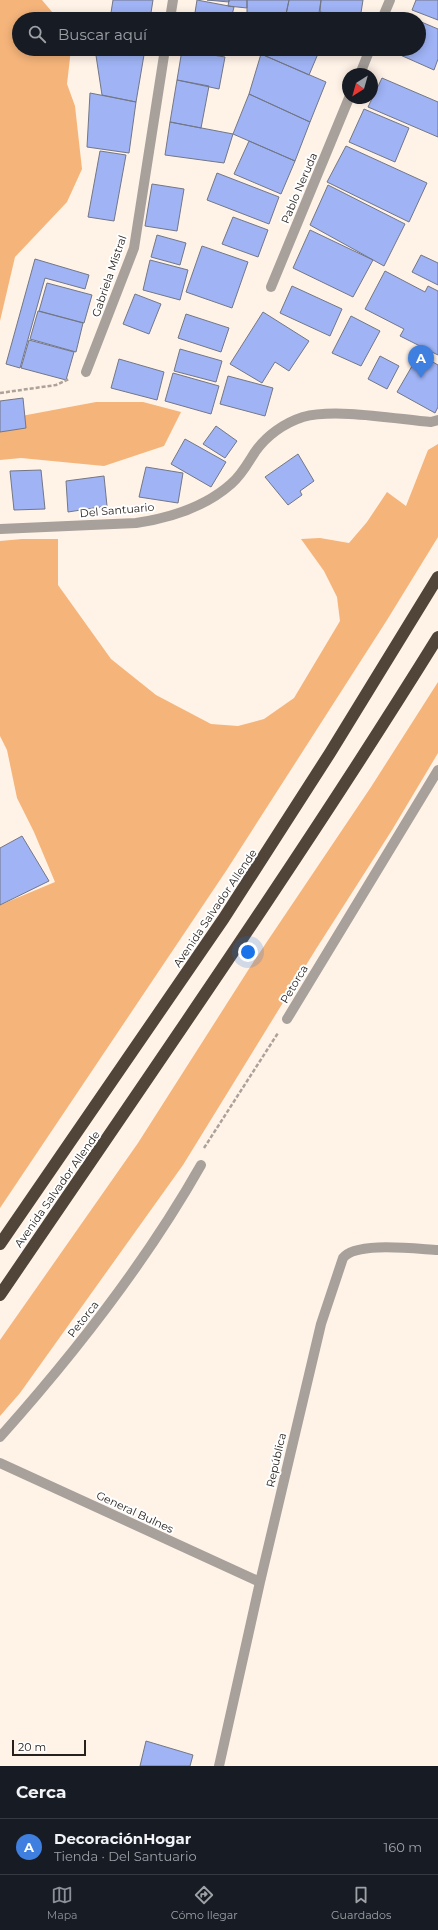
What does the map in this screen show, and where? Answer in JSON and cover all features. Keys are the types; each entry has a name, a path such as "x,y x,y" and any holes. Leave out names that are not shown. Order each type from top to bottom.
{"highway":[{"name":"Avenida Salvador Allende","path":"0,1244 224,918 330,753 438,577"},
{"name":"Avenida Salvador Allende","path":"0,1295 204,998 438,637"}],"street":[{"path":"171,12 173,0"},
{"path":"385,12 390,0"},
{"name":"Gabriela Mistral","path":"86,372 134,248 164,56"},
{"path":"362,68 367,56"},
{"name":"Pablo Neruda","path":"271,287 347,104"},
{"name":"Del Santuario","path":"0,529 136,523 155,520 178,513 212,498 232,484 264,441 288,424 303,418 320,414 336,414 431,422 438,420"},
{"name":"Petorca","path":"287,1019 438,770"},
{"name":"Petorca","path":"0,1437 46,1385 101,1316 169,1220 201,1165"},
{"name":"República","path":"218,1766 321,1324 343,1258 351,1250 379,1247 438,1250"},
{"name":"General Bulnes","path":"0,1462 260,1582"}],"path":[{"path":"0,393 56,385 86,372"},
{"name":"Petorca","path":"204,1149 287,1019"}],"shaded area":[{"path":"0,0 42,0 52,12 12,12 12,56 70,56 67,84 75,106 82,169 67,202 15,257 0,321"},
{"path":"96,402 143,402 181,412 164,446 104,466 21,458 0,460 0,420"},
{"path":"438,444 438,537 387,620 226,871 0,1208 0,905 55,882 34,832 17,798 7,750 0,736 0,541 22,539 58,539 58,585 111,659 156,695 211,724 238,726 264,719 294,698 340,621 337,597 324,571 301,539 320,538 349,543 367,522 387,492 406,506 428,450"},
{"path":"438,682 438,753 392,830 316,949 183,1165 20,1393 0,1416 0,1340 138,1143 254,961 371,787"}],"building":[{"path":"113,0 153,0 151,12 111,12"},
{"path":"197,0 234,7 233,12 195,12"},
{"path":"207,0 229,0 229,2"},
{"path":"229,0 247,0 247,8 228,6"},
{"path":"247,0 289,0 286,12 247,12"},
{"path":"289,0 321,0 319,12 286,12"},
{"path":"321,0 363,0 361,12 320,12"},
{"path":"416,0 438,0 438,20 426,15 426,12 417,12 412,10"},
{"path":"426,24 438,29 438,59 434,70 402,56 426,56"},
{"path":"96,56 144,56 136,102 102,95"},
{"path":"181,56 225,57 219,89 177,80"},
{"path":"260,56 266,56 326,82 310,122 249,94"},
{"path":"266,56 317,56 309,75"},
{"path":"382,78 438,102 438,137 368,107 369,104 378,104 378,86"},
{"path":"177,80 209,86 201,128 170,122"},
{"path":"90,93 136,102 129,153 87,147"},
{"path":"249,94 310,122 295,161 233,134"},
{"path":"364,109 409,128 395,162 349,142"},
{"path":"170,122 233,134 224,163 165,155"},
{"path":"249,141 295,161 281,194 234,174"},
{"path":"346,146 427,183 409,222 327,182"},
{"path":"100,151 126,155 114,221 88,217"},
{"path":"217,173 279,197 269,224 207,200"},
{"path":"152,184 184,189 177,231 145,226"},
{"path":"328,185 405,224 384,266 310,225"},
{"path":"233,217 268,230 258,257 222,244"},
{"path":"310,230 373,260 353,297 293,268"},
{"path":"157,235 186,243 180,265 151,257"},
{"path":"202,246 248,262 232,308 186,292"},
{"path":"421,255 438,263 438,285 412,272"},
{"path":"35,259 89,275 85,289 45,278 20,368 6,364"},
{"path":"150,260 188,270 180,300 143,290"},
{"path":"385,271 425,292 428,286 438,291 438,355 400,336 404,329 365,309"},
{"path":"47,283 92,295 84,323 39,311"},
{"path":"292,286 342,309 330,336 280,313"},
{"path":"135,294 161,304 149,334 123,324"},
{"path":"38,311 83,323 76,352 30,339"},
{"path":"263,312 309,341 289,371 275,362 262,383 230,364"},
{"path":"186,314 229,328 221,352 178,338"},
{"path":"351,316 380,331 361,366 332,353"},
{"path":"29,340 74,352 66,380 21,368"},
{"path":"180,349 222,361 216,382 174,371"},
{"path":"419,354 438,365 438,407 435,413 397,392"},
{"path":"380,356 399,366 387,389 368,379"},
{"path":"119,359 164,372 157,400 111,388"},
{"path":"173,373 219,386 211,414 165,401"},
{"path":"228,376 273,388 265,416 220,404"},
{"path":"23,398 26,428 0,432 0,401"},
{"path":"216,426 237,441 225,458 203,444"},
{"path":"185,439 226,462 211,487 171,464"},
{"path":"298,454 314,481 300,491 302,495 288,505 265,477"},
{"path":"146,467 183,473 178,503 139,497"},
{"path":"41,470 45,509 14,510 10,471"},
{"path":"104,476 107,506 68,512 66,481"},
{"path":"22,836 49,881 0,905 0,848"},
{"path":"146,1741 193,1755 190,1766 140,1766"}],"place":[{"name":"DecoraciónHogar","path":"421,378"}]}
